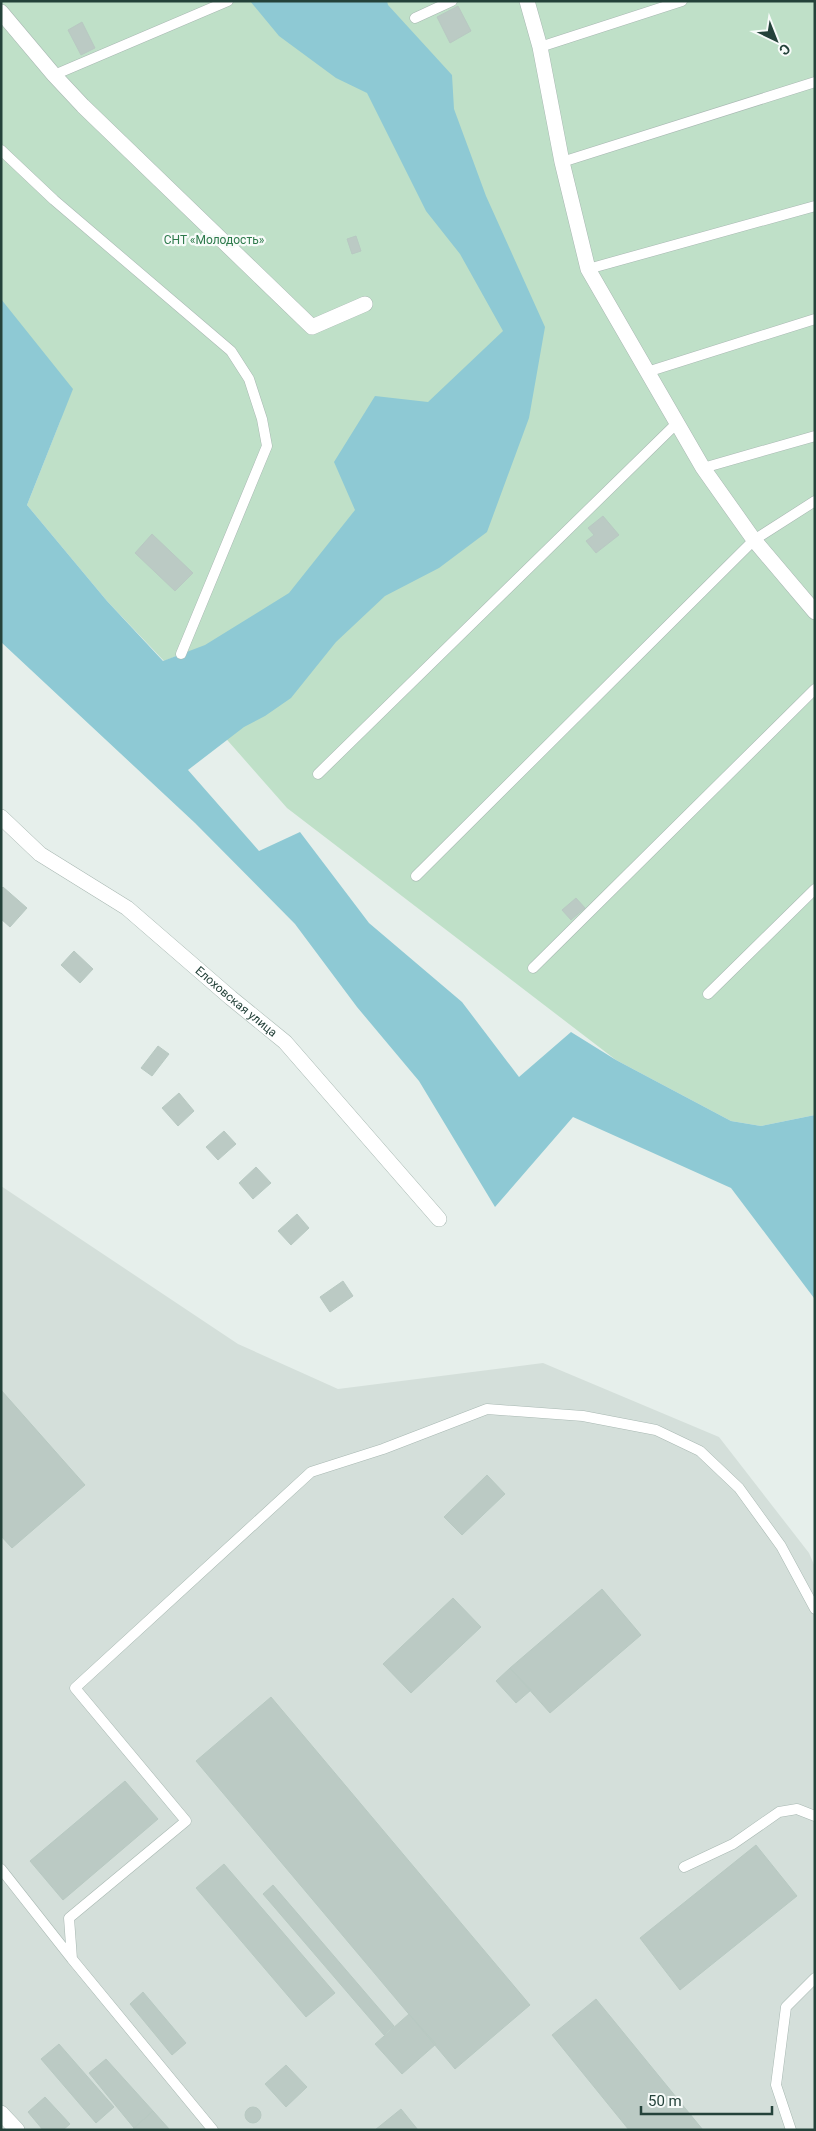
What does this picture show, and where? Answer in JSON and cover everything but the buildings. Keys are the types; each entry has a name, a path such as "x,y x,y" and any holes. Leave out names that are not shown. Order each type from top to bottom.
{"street":[{"path":"527,1 540,47 562,162 588,269 703,468 754,540 815,612"},
{"path":"1,12 54,75 312,327 366,304"},
{"name":"Елоховская улица","path":"1,817 40,854 127,908 230,998 285,1042 440,1219"},
{"path":"1,2113 18,2130"}],"lane":[{"path":"54,75 228,1"},
{"path":"415,18 452,1"},
{"path":"540,47 682,1"},
{"path":"562,162 815,82"},
{"path":"1,150 54,200 231,352 249,379 262,419 267,446 181,654"},
{"path":"588,269 815,206"},
{"path":"647,372 815,319"},
{"path":"318,774 677,423"},
{"path":"703,468 815,436"},
{"path":"416,876 754,540 815,501"},
{"path":"533,968 815,689"},
{"path":"708,994 815,889"},
{"path":"72,1959 69,1918 186,1821 75,1688 311,1472 383,1449 487,1409 583,1416 656,1430 700,1451 739,1488 781,1546 815,1609"},
{"path":"684,1867 733,1844 779,1812 797,1809 815,1816"},
{"path":"1,1869 72,1959 213,2130"},
{"path":"791,2130 776,2086 786,2007 815,1978"}],"shaded area":[{"path":"1,1186 238,1344 338,1389 543,1363 719,1437 809,1553 815,1567 815,2130 24,2130 1,2106"}],"green space":[{"name":"СНТ «Молодость»","path":"1,1 815,1 815,1115 761,1126 731,1121 616,1060 287,808 214,725 179,655 164,661 107,601 27,505 61,419 1,330"}],"water":[{"path":"250,1 387,1 388,5 452,75 454,109 486,196 545,327 529,418 487,532 439,568 385,596 336,642 291,698 265,716 244,727 188,770 259,851 300,832 369,923 462,1002 519,1077 571,1032 616,1060 731,1121 761,1126 815,1115 815,1306 814,1298 731,1188 573,1117 495,1207 419,1081 357,1007 295,924 195,823 1,642 1,299 73,389 27,505 107,601 163,661 205,645 289,593 355,510 334,462 375,396 428,402 503,331 460,254 426,211 367,93 336,78 279,36"}]}
